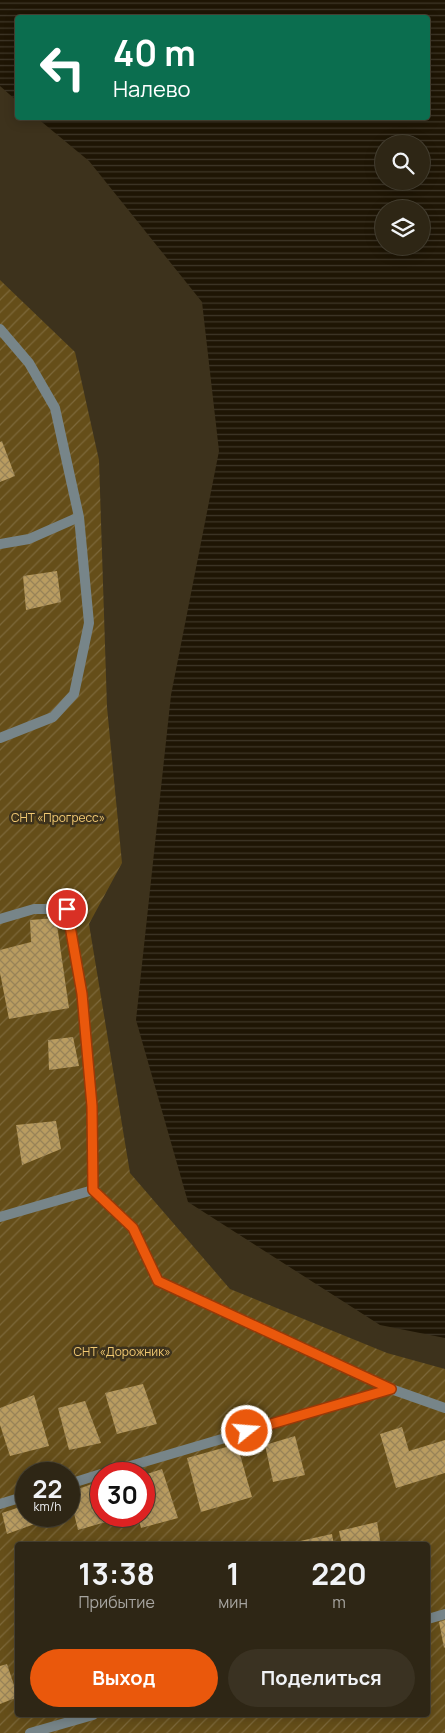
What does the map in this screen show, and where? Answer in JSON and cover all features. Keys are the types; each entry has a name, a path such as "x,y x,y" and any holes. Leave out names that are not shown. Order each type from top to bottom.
{"street":[{"path":"0,329 29,363 55,408 79,517 89,623 74,694 53,717 0,738"},
{"path":"0,544 29,539 79,517"},
{"path":"0,918 34,908 67,909 82,994 92,1106 93,1190 133,1228 158,1281 391,1389 445,1408"},
{"path":"0,1217 93,1190"},
{"path":"143,1462 391,1389"},
{"path":"0,1504 15,1499"},
{"path":"430,1618 445,1614"},
{"path":"30,1733 86,1717"}],"green space":[{"name":"СНТ «Дорожник»","path":"0,280 75,352 99,460 107,707 122,863 89,924 130,1173 230,1289 387,1353 445,1369 445,1733 0,1733"}],"shaded area":[{"path":"0,0 445,0 445,1338 380,1325 188,1202 136,1020 171,695 219,451 202,302 89,161 39,120 430,120 430,15 15,15 15,99 0,86"}],"building":[{"path":"2,441 15,476 0,482 0,442"},
{"path":"57,571 61,602 26,610 23,576"},
{"path":"56,918 69,1008 9,1019 0,973 0,950 31,942 30,920"},
{"path":"73,1037 79,1066 49,1070 48,1040"},
{"path":"56,1121 61,1149 22,1165 16,1125"},
{"path":"143,1384 157,1424 117,1434 105,1393"},
{"path":"34,1395 49,1446 10,1456 0,1425 0,1408"},
{"path":"85,1401 101,1443 69,1450 58,1408"},
{"path":"402,1427 409,1451 445,1440 445,1473 396,1488 380,1434"},
{"path":"295,1436 305,1475 273,1482 265,1445"},
{"path":"237,1444 252,1497 201,1512 187,1458"},
{"path":"162,1469 178,1518 155,1524 155,1471"},
{"path":"90,1485 90,1527 78,1530 77,1527 80,1527 80,1488"},
{"path":"15,1509 15,1527 26,1527 7,1534 2,1513"},
{"path":"377,1522 380,1542 341,1542 339,1531"},
{"path":"332,1534 333,1542 300,1542"},
{"path":"445,1620 445,1647 444,1648 439,1622"},
{"path":"7,1664 15,1688 15,1698 0,1704 0,1666"}],"route":[{"path":"67,909 82,994 92,1106 93,1190 133,1228 158,1281 391,1389 247,1431"}],"park label":[{"name":"СНТ «Прогресс»","path":"58,817"}]}
